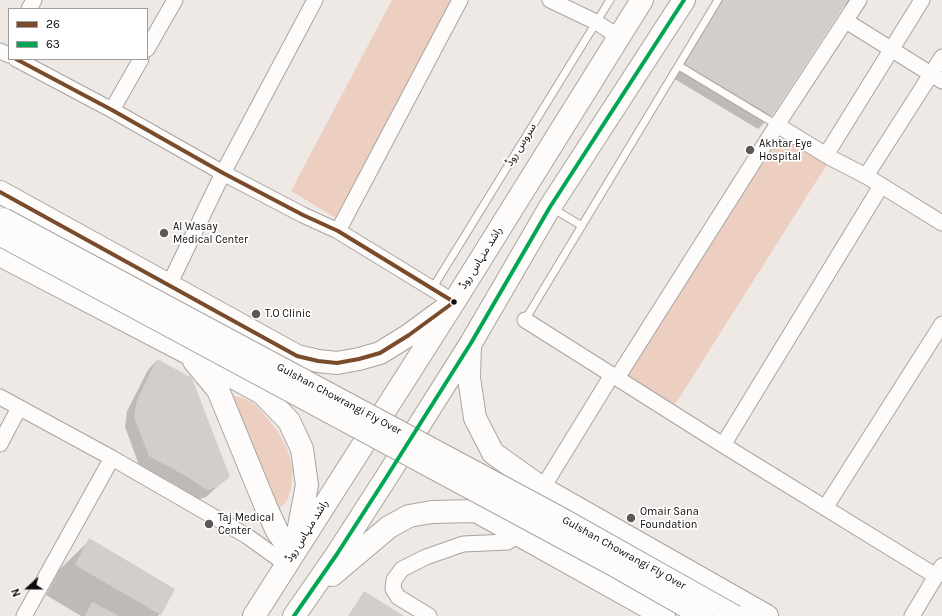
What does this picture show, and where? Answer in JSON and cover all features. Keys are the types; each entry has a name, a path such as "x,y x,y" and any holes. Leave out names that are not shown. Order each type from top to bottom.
{"main road":[{"name":"راشد منہاس روڈ","path":"254,616 454,302 642,0"},
{"path":"294,616 341,548 470,343 550,207 684,0"},
{"path":"0,192 296,356 318,361 338,362 359,359 380,353 409,335 454,302"},
{"name":"Gulshan Chowrangi Fly Over","path":"2,227 702,616"},
{"name":"Gulshan Chowrangi Fly Over","path":"2,227 559,517 735,616"},
{"path":"0,255 262,393 289,421 302,449 307,485 290,559"},
{"path":"470,343 469,378 475,418 493,453 542,488 767,616"},
{"path":"186,352 218,390 266,508 290,559"},
{"path":"308,596 389,527 409,516 432,512 476,511 664,616"}],"street":[{"path":"148,47 176,0"},
{"path":"169,285 223,173 315,0"},
{"path":"338,231 460,0"},
{"path":"550,0 596,22 619,37"},
{"path":"429,616 398,597 393,589 394,580 402,568 426,557 462,544 508,542 517,534 542,488 859,0"},
{"path":"826,155 922,0"},
{"path":"846,21 937,77"},
{"path":"866,176 937,77 942,57"},
{"path":"22,60 223,173 303,215 338,231 454,302"},
{"path":"112,110 140,60"},
{"path":"777,125 826,155 866,176 942,223"},
{"path":"723,446 881,186"},
{"path":"524,320 723,446 825,508 939,571 912,616"},
{"path":"825,508 942,324"},
{"path":"0,397 112,458 246,536 290,559"},
{"path":"0,444 19,408"},
{"path":"24,616 112,458"}],"lane":[{"name":"سروس روڈ","path":"432,289 610,0"},
{"path":"524,320 718,0"},
{"path":"679,66 777,125"},
{"path":"550,207 582,226"}],"shaded area":[{"path":"392,0 454,0 339,220 291,191"},
{"path":"777,124 831,158 671,411 617,378"},
{"path":"229,396 249,400 256,405 277,430 287,448 293,470 291,488 287,501 279,509 271,508"}],"building":[{"path":"723,0 848,0 772,116 685,64"},
{"path":"157,359 192,378 230,477 217,487 207,490 186,476 149,456 134,417 137,400"},
{"path":"89,538 175,589 161,615 75,565"},
{"path":"364,591 404,616 348,616"},
{"path":"92,602 119,616 85,616"}],"transit line":[{"name":"63","path":"294,616 337,554 384,481 471,343 550,207 684,0"},
{"name":"26","path":"0,192 297,356 318,361 337,363 380,353 409,335 454,302 338,231 303,215 223,173 112,110 18,60"}],"place":[{"name":"Akhtar Eye Hospital","path":"750,150"},
{"name":"Al Wasay Medical Center","path":"164,233"},
{"name":"T.O Clinic","path":"256,314"},
{"name":"Omair Sana Foundation","path":"631,518"},
{"name":"Taj Medical Center","path":"209,524"}]}
